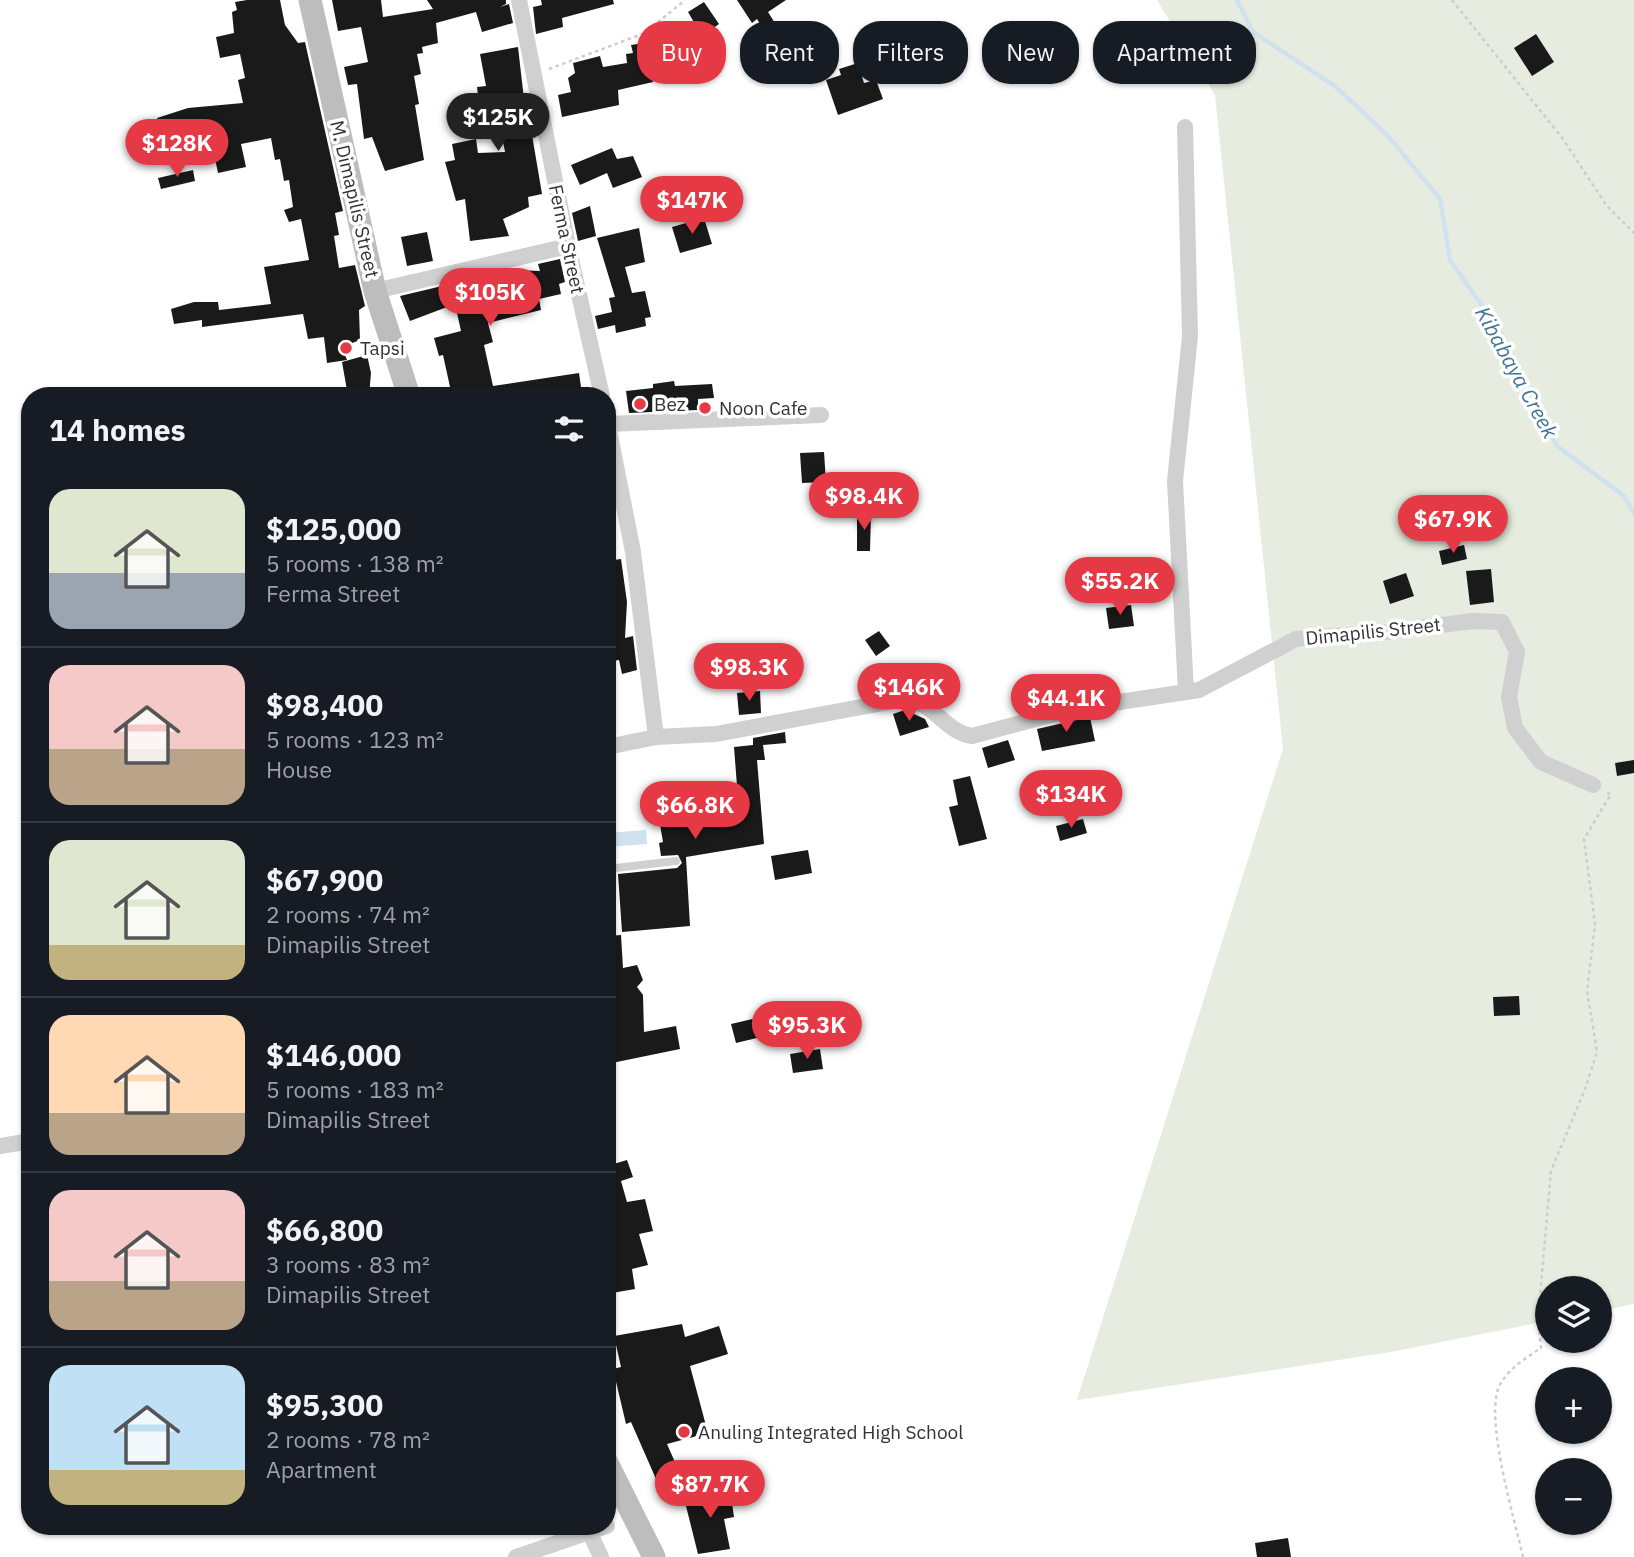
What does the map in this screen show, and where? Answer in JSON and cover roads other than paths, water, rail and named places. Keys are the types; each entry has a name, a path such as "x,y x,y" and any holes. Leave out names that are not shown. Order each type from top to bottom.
{"main road":[{"name":"M. Dimapilis Street","path":"310,0 376,291 406,387"},
{"path":"616,1482 654,1557"}],"street":[{"name":"Ferma Street","path":"519,0 568,246 600,387"},
{"path":"1185,127 1190,337 1175,481 1186,691"},
{"path":"376,291 568,246"},
{"path":"616,422 821,415"},
{"path":"616,465 632,552 656,737"},
{"name":"Dimapilis Street","path":"616,745 656,737 716,734 905,699 920,700 960,734 972,736 1073,709 1199,690 1296,639 1473,621 1502,622 1517,652 1509,697 1515,729 1541,762 1593,785"},
{"path":"0,1146 21,1142"},
{"path":"616,1522 631,1515"},
{"path":"516,1557 584,1535"},
{"path":"591,1535 601,1557"}],"lane":[{"path":"616,868 676,861"}],"water":[{"path":"646,830 647,844 616,846 616,832"}],"waterway":[{"name":"Kibabaya Creek","path":"1237,0 1253,32 1336,87 1389,137 1440,199 1450,260 1501,333 1557,446 1624,496 1634,513"}],"place":[{"name":"Tapsi","path":"346,348"},
{"name":"Bez","path":"640,404"},
{"name":"Noon Cafe","path":"705,408"},
{"name":"Anuling Integrated High School","path":"684,1432"}]}
